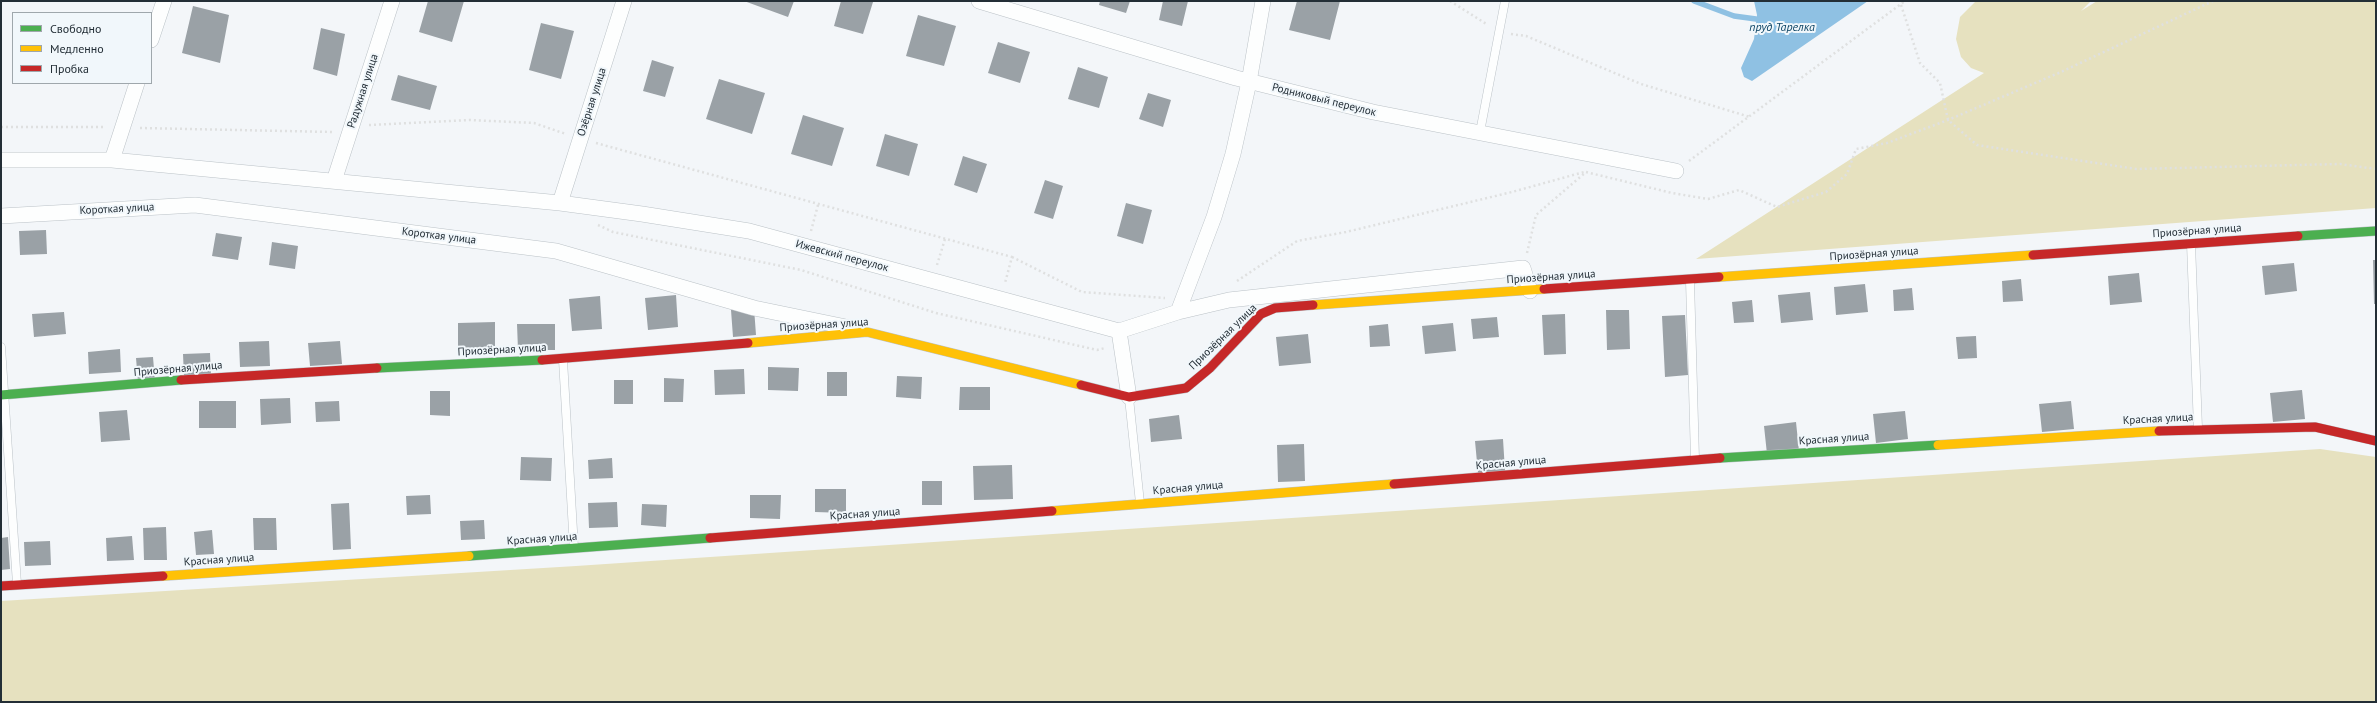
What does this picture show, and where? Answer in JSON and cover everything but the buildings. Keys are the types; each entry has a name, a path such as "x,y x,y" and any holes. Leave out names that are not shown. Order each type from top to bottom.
{"street":[{"path":"152,37 164,1"},
{"name":"Радужная улица","path":"334,181 392,1"},
{"name":"Озёрная улица","path":"560,203 624,1"},
{"name":"Родниковый переулок","path":"979,1 1249,82 1373,112 1676,171"},
{"path":"1180,306 1216,210 1233,154 1249,82 1264,1"},
{"path":"112,160 137,84"},
{"name":"Ижевский переулок","path":"1,160 112,160 334,181 560,203 749,231 1119,332"},
{"name":"Короткая улица","path":"1,216 195,205 556,251 754,308 867,332"},
{"name":"Приозёрная улица","path":"3,395 272,373 563,359 867,332 1129,397 1186,388 1210,368 1261,314 1275,308 2376,231"},
{"path":"1129,397 1119,332 1180,306 1524,268 1530,291"},
{"name":"Красная улица","path":"1,586 574,549 1695,460 2198,429 2315,427 2376,441"}],"lane":[{"path":"1480,132 1505,1"},
{"path":"2190,243 2198,429"},
{"path":"1690,280 1695,460"},
{"path":"1,347 3,395 17,586"},
{"path":"563,359 574,549"},
{"path":"1129,397 1140,504"}],"path":[{"path":"1450,1 1499,32 1526,36 1641,84 1750,117"},
{"path":"1676,171 1901,5 1904,1"},
{"path":"1231,282 1239,281 1297,241 1346,232 1586,172 1672,193 1708,199 1740,190 1777,207 1826,192 1846,174 1856,149 1887,143 1948,120 2061,72 2213,1"},
{"path":"1901,5 1920,63 1940,83 1948,120 1977,145 2136,169 2340,164 2376,169"},
{"path":"1,127 334,132 352,126 470,120 534,123 580,138 818,205 1012,257 1082,292 1180,306"},
{"path":"1524,268 1536,215 1586,172 1599,157"},
{"path":"807,247 818,205"},
{"path":"594,223 613,232 801,270 936,313 1096,350 1111,347 1119,332"},
{"path":"932,280 945,239"},
{"path":"1001,299 1012,257"}],"shaded area":[{"path":"1976,1 2091,1 2081,11 2097,1 2376,1 2376,208 1696,259 1984,73 1971,68 1961,57 1956,39 1960,17"},
{"path":"2320,449 2376,457 2376,702 1,702 1,601 576,566"}],"water":[{"name":"пруд Тарелка","path":"1754,1 1868,1 1752,81 1744,77 1741,68 1754,39 1757,15"}],"waterway":[{"path":"1694,1 1734,16 1756,19"}],"traffic: fast":[{"path":"2298,236 2376,231"},
{"path":"377,368 542,360"},
{"path":"1,395 181,380"},
{"path":"1720,458 1938,445"},
{"path":"469,556 710,538"}],"traffic: slow":[{"path":"1719,277 2033,255"},
{"path":"1313,305 1544,289"},
{"path":"748,343 867,332 1081,385"},
{"path":"1938,445 2159,431"},
{"path":"1052,511 1394,484"},
{"path":"163,576 469,556"}],"traffic: jam":[{"path":"2033,255 2298,236"},
{"path":"1544,289 1719,277"},
{"path":"1081,385 1129,397 1186,388 1210,368 1261,314 1275,308 1313,305"},
{"path":"542,360 748,343"},
{"path":"181,380 377,368"},
{"path":"2159,431 2315,427 2376,441"},
{"path":"1394,484 1720,458"},
{"path":"710,538 1052,511"},
{"path":"1,586 163,576"}]}
